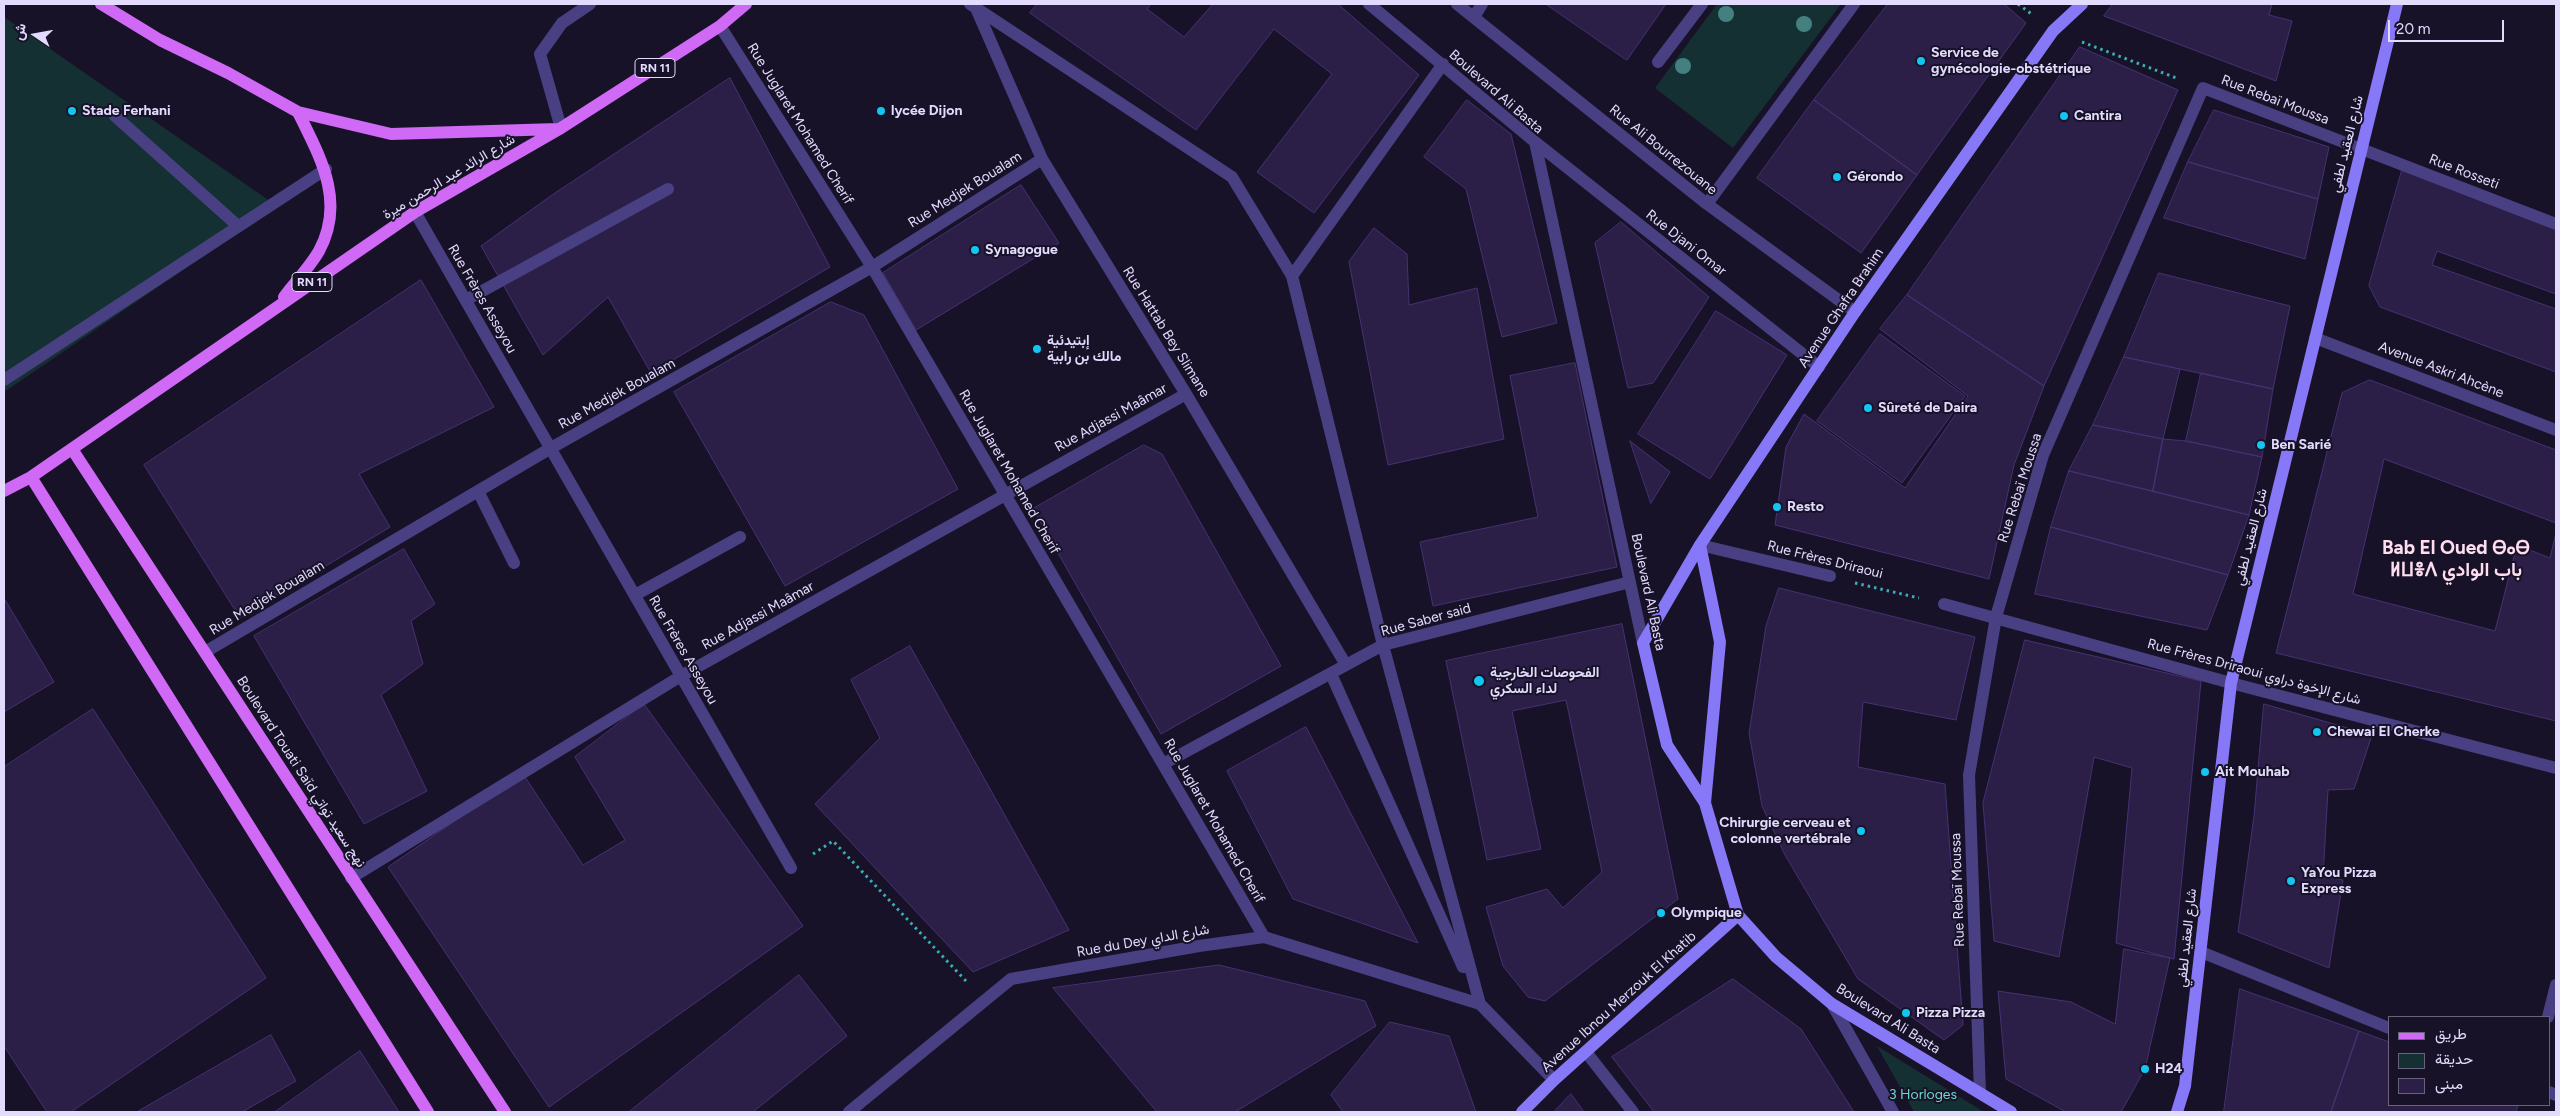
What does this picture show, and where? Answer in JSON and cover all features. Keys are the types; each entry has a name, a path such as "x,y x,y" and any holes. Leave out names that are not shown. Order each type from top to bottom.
{"main road":[{"path":"101,4 160,40 228,73 298,112 390,134 561,128"},
{"name":"شارع الرائد عبد الرحمن ميرة","path":"72,449 415,212 561,128 720,26 746,4"},
{"path":"278,305 319,251 329,225 330,196 326,169 298,112"},
{"name":"RN 11","path":"4,491 31,477 72,449"},
{"name":"Boulevard Touati Saïd نهج سعيد تواتي","path":"72,449 505,1112"},
{"path":"31,477 428,1112"}],"street":[{"path":"561,128 540,54 562,23 590,4"},
{"name":"Boulevard Ali Basta","path":"1369,4 1535,142 1643,643 1667,745 1704,803 1738,915 1776,956 1832,1004 2011,1112"},
{"name":"Rue Ali Bourrezouane","path":"1457,4 1707,204 1855,312"},
{"path":"1474,17 1482,4"},
{"path":"1658,62 1702,4"},
{"path":"1707,204 1854,4"},
{"name":"Avenue Ghafra Brahim","path":"1643,643 1700,545 1855,312 2054,31 2082,4"},
{"name":"شارع العقيد لطفي","path":"2185,1086 2231,683 2397,4"},
{"path":"973,6 1232,177 1292,276 1383,646 1480,1004"},
{"name":"Rue Hattab Bey Slimane","path":"973,6 1042,159 1186,394 1346,665"},
{"name":"Rue Juglaret Mohamed Cherif","path":"720,26 872,267 1264,937"},
{"path":"1292,276 1443,64"},
{"name":"Rue Rebaï Moussa","path":"1980,1093 1969,775 1996,617 2043,455 2202,88 2361,149"},
{"path":"115,116 238,226"},
{"name":"Rue Djani Omar","path":"1535,142 1819,367"},
{"name":"Rue Rosseti","path":"2361,149 2556,224"},
{"name":"Rue Medjek Boualam","path":"205,652 550,448 872,267 1042,159"},
{"path":"4,380 326,169"},
{"path":"466,300 668,189"},
{"name":"Rue Frères Asseyou","path":"415,212 791,868"},
{"name":"Avenue Askri Ahcène","path":"2315,338 2556,430"},
{"name":"Rue Adjassi Maâmar","path":"352,878 681,676 1186,394"},
{"path":"478,491 514,563"},
{"path":"634,595 740,537"},
{"path":"1700,545 1720,642 1704,803"},
{"name":"Rue Frères Driraoui","path":"1700,545 1830,576"},
{"name":"Rue Saber said","path":"1163,764 1383,646 1630,582"},
{"name":"Rue Frères Driraoui شارع الإخوة دراوي","path":"1944,604 2231,683 2556,768"},
{"path":"1331,674 1480,1004 1554,1080"},
{"name":"Avenue Ibnou Merzouk El Khatib","path":"1522,1112 1554,1080 1738,915"},
{"name":"Rue du Dey شارع الداي","path":"850,1112 1011,979 1264,937 1480,1004"},
{"path":"2200,952 2388,1028"},
{"path":"2548,1016 2556,985"},
{"path":"1832,1004 1893,1112"},
{"path":"1586,1052 1633,1112"},
{"path":"2177,1112 2185,1086"},
{"path":"2185,1086 2187,1112"}],"path":[{"path":"2054,31 2202,88"},
{"name":"Rue Frères Driraoui","path":"1830,576 1944,604"},
{"path":"791,868 833,841 985,1001"}],"green space":[{"path":"1717,4 1841,4 1733,148 1655,88"},
{"name":"Stade Ferhani","path":"4,17 277,206 4,392"},
{"name":"3 Horloges","path":"1877,1046 1984,1112 1914,1112"}],"building":[{"path":"1037,4 1151,4 1147,9 1184,37 1213,4 1338,4 1419,75 1314,213 1257,172 1332,74 1274,29 1196,130 1030,13"},
{"path":"1546,4 1666,4 1627,60"},
{"name":"Service de gynécologie-obstétrique","path":"1888,4 2004,4 2026,23 1917,175 1814,100"},
{"path":"2113,4 2272,4 2269,15 2292,21 2276,81 2104,16"},
{"path":"2080,47 2178,90 2044,386 1907,295"},
{"path":"730,78 830,267 651,373 608,297 543,355 481,246 552,195"},
{"path":"1467,100 1511,134 1557,323 1502,337 1466,189 1424,157"},
{"name":"Gérondo","path":"1814,100 1917,175 1861,253 1757,178"},
{"path":"2214,110 2329,147 2318,199 2188,162"},
{"path":"2188,162 2318,199 2305,259 2164,218"},
{"path":"2403,167 2556,229 2556,294 2437,251 2432,265 2556,309 2556,372 2380,307 2369,286"},
{"path":"1021,185 1059,243 916,330 883,273"},
{"path":"1621,222 1709,297 1653,383 1628,388 1595,243"},
{"path":"1374,228 1407,254 1409,305 1477,288 1504,439 1388,465 1349,262"},
{"path":"2159,273 2290,306 2273,389 2124,357"},
{"path":"421,280 494,407 359,474 390,527 240,618 144,465"},
{"path":"1907,295 2044,386 2014,465 1989,579 1775,525 1786,447 1804,414 1905,488 1968,396 1880,329"},
{"path":"831,302 864,315 958,489 785,586 674,392"},
{"path":"1716,311 1787,355 1710,479 1638,434"},
{"path":"1880,334 1965,396 1902,483 1817,421"},
{"path":"2124,357 2180,369 2163,439 2093,425"},
{"path":"1575,363 1617,567 1433,606 1420,542 1538,517 1510,376"},
{"path":"2201,373 2273,389 2262,457 2186,441"},
{"path":"2370,380 2556,450 2556,523 2384,459 2353,594 2495,631 2517,545 2550,558 2556,533 2556,721 2276,653 2342,393"},
{"path":"2093,425 2163,439 2153,491 2069,471"},
{"path":"2163,439 2186,441 2262,457 2249,515 2153,491"},
{"path":"1630,441 1670,472 1651,503"},
{"path":"1144,445 1162,454 1281,666 1161,734 1033,509"},
{"path":"2069,471 2249,515 2228,575 2051,527"},
{"path":"2051,527 2228,575 2207,630 2035,594"},
{"path":"404,549 435,604 411,621 423,664 381,695 427,791 364,824 254,636"},
{"name":"Chirurgie cerveau et colonne vertébrale","path":"1779,588 1975,637 1956,720 1863,702 1858,767 1945,784 1963,1025 1944,1040 1858,979 1785,855 1762,806 1749,733 1766,626"},
{"path":"4,598 54,682 4,712"},
{"path":"1622,624 1678,899 1545,1001 1528,997 1503,966 1486,907 1547,889 1563,908 1602,872 1566,700 1512,711 1541,849 1487,860 1446,661"},
{"path":"2025,640 2201,681 2174,959 2116,943 2132,768 2094,757 2059,957 1994,941 1983,803"},
{"path":"910,646 1069,930 973,972 815,804 880,738 851,680"},
{"path":"644,704 803,926 549,1107 388,867 523,774 583,865 625,840 575,757"},
{"path":"2264,704 2372,735 2354,789 2328,790 2323,876 2343,880 2329,968 2238,932 2254,816"},
{"path":"93,709 266,978 71,1112 47,1112 4,1046 4,767"},
{"path":"1306,727 1418,943 1293,899 1227,771"},
{"path":"2124,949 2170,958 2145,1069 2121,1112 2066,1112 2006,1079 1998,991 2071,1002 2115,1024"},
{"path":"1219,965 1365,1001 1376,1026 1235,1112 1157,1112 1053,988"},
{"path":"799,975 847,1036 753,1112 629,1112"},
{"path":"1733,979 1801,1029 1854,1112 1654,1112 1612,1057"},
{"path":"2240,989 2359,1031 2331,1112 2224,1112"},
{"path":"1390,1022 1449,1036 1476,1112 1343,1112 1331,1095"},
{"path":"2359,1031 2388,1042 2388,1106 2518,1106 2516,1112 2331,1112"},
{"path":"271,1035 296,1081 242,1112 137,1112"},
{"path":"360,1051 399,1112 275,1112"},
{"path":"1571,1094 1584,1112 1554,1112"}],"place":[{"name":"Service de gynécologie-obstétrique","path":"1921,61"},
{"name":"Stade Ferhani","path":"72,111"},
{"name":"lycée Dijon","path":"881,111"},
{"name":"Cantira","path":"2064,116"},
{"name":"Gérondo","path":"1837,177"},
{"name":"Synagogue","path":"975,250"},
{"name":"إبتيدئية مالك بن رابية","path":"1037,349"},
{"name":"Sûreté de Daira","path":"1868,408"},
{"name":"Ben Sarié","path":"2261,445"},
{"name":"Resto","path":"1777,507"},
{"name":"الفحوصات الخارجية لداء السكري","path":"1479,681"},
{"name":"Chewai El Cherke","path":"2317,732"},
{"name":"Ait Mouhab","path":"2205,772"},
{"name":"Chirurgie cerveau et colonne vertébrale","path":"1861,831"},
{"name":"YaYou Pizza Express","path":"2291,881"},
{"name":"Olympique","path":"1661,913"},
{"name":"Pizza Pizza","path":"1906,1013"},
{"name":"H24","path":"2145,1069"}],"district":[{"name":"Bab El Oued ⴱⴰⴱ ⵍⵡⴻⴷ باب الوادي","path":"2456,559"}]}
